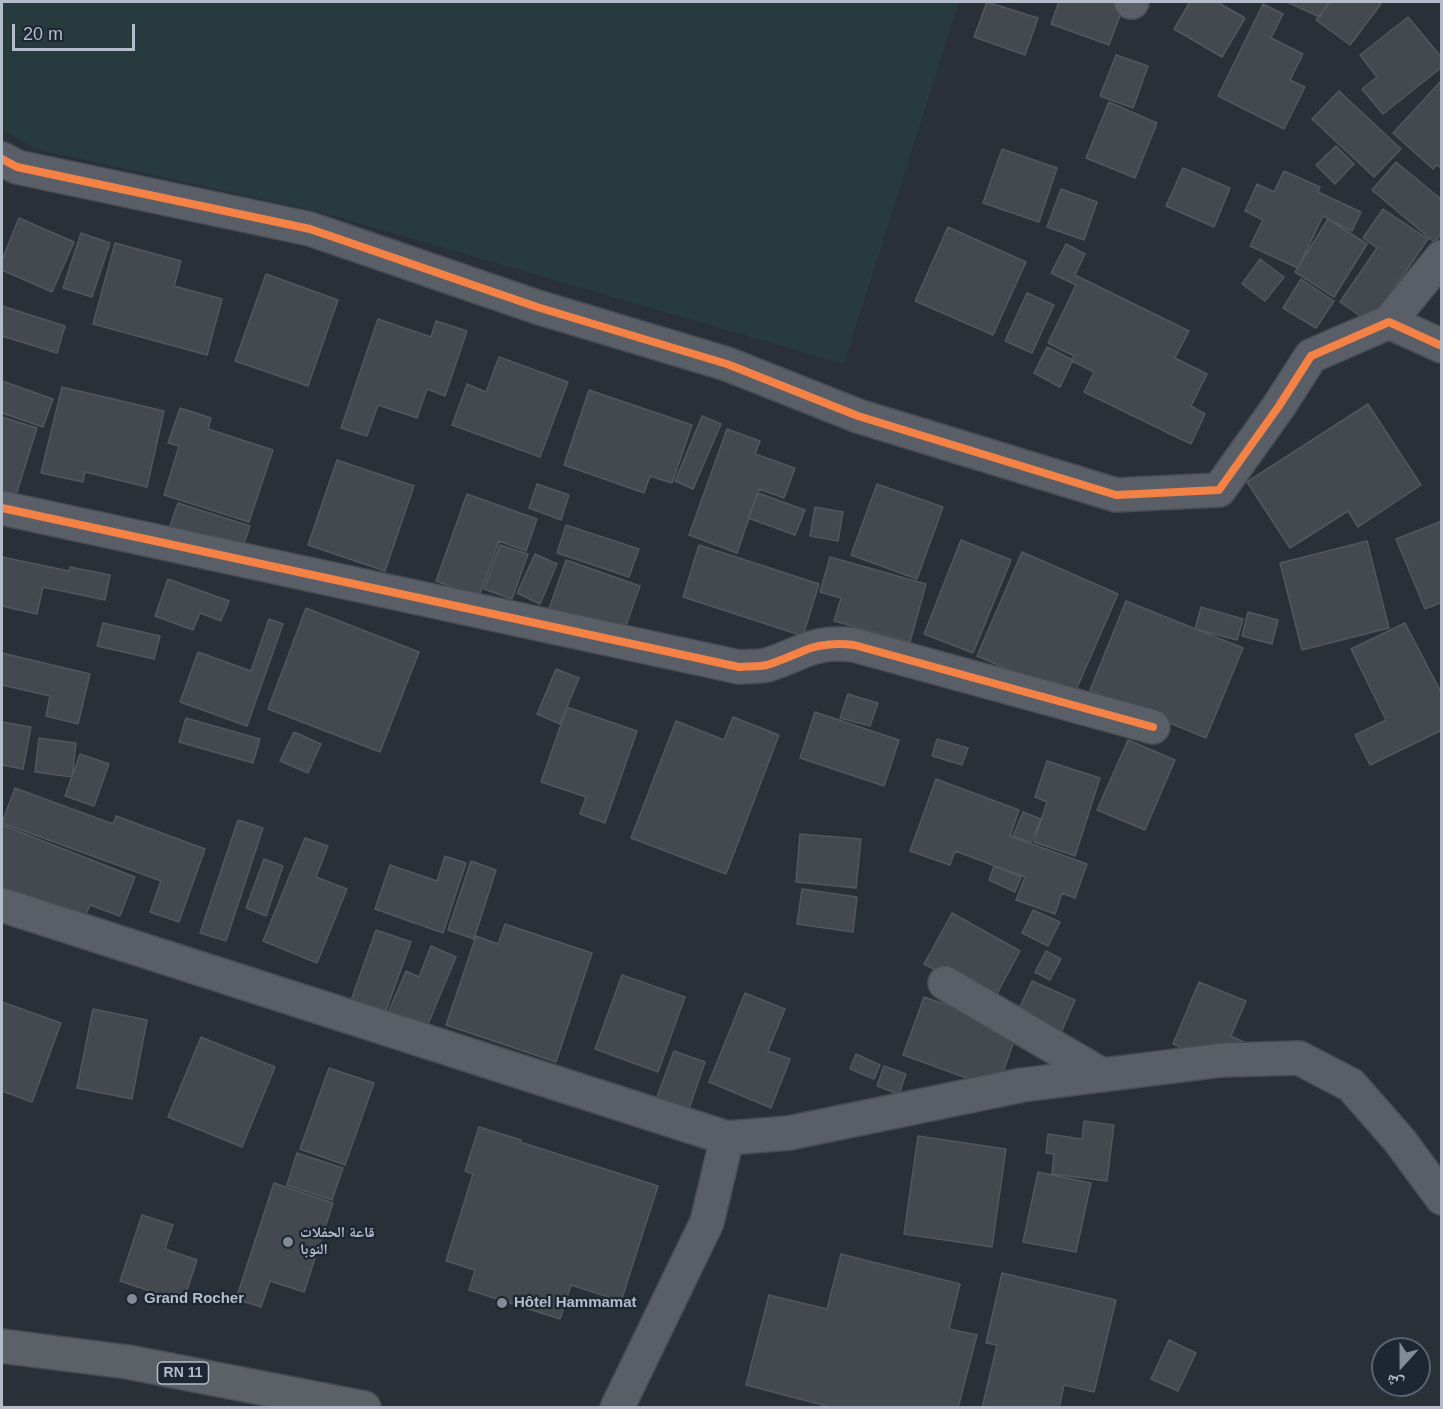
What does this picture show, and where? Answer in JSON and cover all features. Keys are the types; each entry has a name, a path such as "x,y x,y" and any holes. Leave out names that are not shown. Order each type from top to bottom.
{"main road":[{"name":"RN 11","path":"2,1346 128,1362 364,1407"}],"street":[{"path":"2,159 17,167 310,229 537,307 728,364 858,416 1116,495 1219,490 1279,406 1311,356 1389,322 1442,257"},
{"path":"1389,322 1442,346"},
{"path":"2,508 739,667 765,665 790,658 818,646 836,643 854,645 1153,727"},
{"path":"2,906 727,1138 789,1133 1022,1085 1222,1060 1299,1058 1351,1085 1400,1141 1442,1198"},
{"path":"945,983 1102,1075"},
{"path":"617,1407 707,1222 727,1138"}],"green space":[{"path":"2,2 959,2 844,364 320,212 35,149 2,129"}],"building":[{"path":"987,2 1038,18 1025,55 974,37"},
{"path":"1059,2 1125,2 1109,45 1051,24"},
{"path":"1190,2 1217,2 1245,18 1222,57 1174,29"},
{"path":"1287,2 1328,2 1320,17"},
{"path":"1330,2 1378,2 1381,4 1350,45 1316,20"},
{"path":"1263,4 1283,14 1271,38 1303,54 1290,80 1305,87 1284,129 1218,96"},
{"path":"1408,17 1442,58 1442,67 1383,114 1362,89 1377,77 1360,55"},
{"path":"1116,55 1148,66 1133,108 1100,96"},
{"path":"1442,80 1442,169 1437,165 1433,169 1393,133"},
{"path":"1339,91 1401,149 1374,177 1312,119"},
{"path":"1109,102 1157,123 1135,178 1086,158"},
{"path":"1336,146 1354,164 1335,184 1316,165"},
{"path":"1002,149 1057,168 1039,222 983,203"},
{"path":"1396,162 1442,200 1442,233 1434,242 1372,190"},
{"path":"1183,168 1230,188 1214,227 1166,206"},
{"path":"1284,171 1320,187 1318,192 1361,212 1352,231 1323,216 1298,268 1250,246 1263,220 1245,211 1257,184 1274,192"},
{"path":"1061,189 1097,202 1084,240 1047,227"},
{"path":"1383,209 1428,239 1370,323 1340,302 1377,248 1363,238"},
{"path":"19,218 74,242 52,292 2,270 2,260"},
{"path":"1328,219 1367,244 1334,297 1295,272"},
{"path":"948,227 1026,262 993,335 915,301"},
{"path":"81,233 110,243 92,297 63,288"},
{"path":"115,243 181,261 174,286 222,299 207,355 93,324"},
{"path":"1066,244 1085,254 1075,275 1189,331 1175,358 1207,374 1191,406 1205,414 1191,444 1084,392 1094,372 1072,361 1074,356 1048,343 1076,285 1051,273"},
{"path":"1260,259 1284,277 1265,301 1242,284"},
{"path":"266,274 338,300 308,386 235,361"},
{"path":"1301,279 1334,301 1316,328 1283,308"},
{"path":"1027,293 1054,305 1032,353 1005,341"},
{"path":"2,306 65,326 57,353 2,336"},
{"path":"378,319 431,337 436,321 467,331 445,396 427,389 417,418 378,405 367,436 341,428"},
{"path":"1047,347 1073,360 1060,387 1034,373"},
{"path":"499,357 568,382 540,457 452,425 467,384 486,392"},
{"path":"2,381 53,399 43,427 2,413"},
{"path":"62,387 164,411 147,487 85,472 83,482 41,473"},
{"path":"589,390 692,425 672,483 650,476 644,493 564,465"},
{"path":"1368,404 1421,485 1358,527 1348,511 1290,548 1247,482"},
{"path":"180,408 211,418 208,429 273,450 249,522 164,495 179,446 168,443"},
{"path":"702,416 721,424 693,489 675,481"},
{"path":"2,417 37,428 11,511 2,508"},
{"path":"727,429 760,441 755,454 795,468 784,498 759,489 737,553 689,535"},
{"path":"337,460 414,486 385,571 308,545"},
{"path":"537,484 569,495 561,520 529,508"},
{"path":"877,484 943,507 917,579 851,555"},
{"path":"758,493 805,510 795,535 748,518"},
{"path":"467,494 537,519 526,551 499,541 479,597 436,581"},
{"path":"178,503 250,526 241,552 169,529"},
{"path":"815,507 843,512 838,541 810,536"},
{"path":"1442,521 1442,602 1425,609 1396,539"},
{"path":"566,525 639,549 629,577 557,553"},
{"path":"961,540 1011,560 973,653 924,634"},
{"path":"1367,541 1389,628 1302,650 1280,563"},
{"path":"500,545 528,554 512,599 484,589"},
{"path":"699,545 819,584 803,636 683,597"},
{"path":"1022,552 1118,594 1073,697 977,656"},
{"path":"535,554 557,564 540,604 517,593"},
{"path":"2,557 69,571 70,567 110,575 105,600 43,587 37,614 2,606"},
{"path":"830,557 926,584 910,642 834,621 841,598 820,592"},
{"path":"566,560 640,586 623,634 549,609"},
{"path":"168,579 229,601 221,621 200,613 193,630 155,616"},
{"path":"1126,601 1243,648 1206,738 1090,690"},
{"path":"1201,607 1243,619 1237,640 1195,629"},
{"path":"306,608 419,652 380,752 268,709"},
{"path":"1248,612 1278,620 1272,644 1242,636"},
{"path":"269,619 283,624 247,726 180,702 198,652 251,671"},
{"path":"103,623 160,636 154,659 97,646"},
{"path":"1405,623 1442,694 1442,730 1370,765 1355,735 1386,720 1351,649"},
{"path":"2,653 90,674 78,724 46,716 50,696 2,685"},
{"path":"556,669 579,678 560,724 537,714"},
{"path":"848,694 878,703 870,726 840,718"},
{"path":"567,707 637,731 605,823 580,814 586,797 541,782"},
{"path":"815,712 899,740 884,786 800,758"},
{"path":"733,717 779,735 726,874 631,838 676,721 724,740"},
{"path":"186,718 260,739 253,763 179,742"},
{"path":"2,722 31,727 23,769 2,765"},
{"path":"294,732 321,744 308,773 280,761"},
{"path":"39,738 76,743 72,777 35,772"},
{"path":"937,739 968,748 962,765 932,756"},
{"path":"1128,740 1175,760 1145,830 1097,810"},
{"path":"80,754 109,764 94,806 65,796"},
{"path":"1047,761 1100,778 1075,856 1034,842 1047,802 1035,797"},
{"path":"936,779 1019,810 1010,836 1087,864 1075,898 1062,893 1055,914 1016,900 1025,877 955,851 950,865 910,851"},
{"path":"15,788 113,824 116,816 205,849 179,922 150,912 161,881 2,823"},
{"path":"1023,812 1041,819 1031,843 1013,836"},
{"path":"238,820 263,828 226,941 200,933"},
{"path":"2,825 135,877 120,916 90,905 80,928 2,898"},
{"path":"800,834 861,839 856,888 796,882"},
{"path":"305,838 328,846 316,877 347,889 317,963 263,941"},
{"path":"445,856 466,863 443,933 375,909 390,865 437,881"},
{"path":"264,859 283,866 266,916 246,908"},
{"path":"471,861 496,870 474,939 448,930"},
{"path":"994,866 1021,877 1015,892 989,880"},
{"path":"802,889 857,897 853,932 797,924"},
{"path":"1033,910 1060,922 1048,946 1022,933"},
{"path":"952,913 1020,951 993,1001 924,964"},
{"path":"505,924 592,953 556,1062 446,1025 476,936 498,944"},
{"path":"376,930 411,942 384,1016 350,1003"},
{"path":"431,946 456,957 426,1029 388,1013 406,971 419,977"},
{"path":"1046,951 1061,959 1050,980 1035,972"},
{"path":"622,975 685,997 658,1072 595,1049"},
{"path":"1032,981 1075,1000 1060,1035 1016,1015"},
{"path":"1199,982 1246,1001 1231,1036 1248,1044 1236,1071 1173,1044"},
{"path":"745,993 785,1009 768,1051 790,1059 771,1108 709,1082"},
{"path":"924,997 1018,1030 997,1089 903,1055"},
{"path":"2,1002 61,1023 32,1102 2,1091"},
{"path":"93,1009 147,1020 132,1099 77,1088"},
{"path":"201,1037 275,1067 242,1147 168,1117"},
{"path":"674,1051 705,1062 689,1109 657,1097"},
{"path":"856,1054 880,1065 874,1079 850,1069"},
{"path":"884,1066 906,1074 899,1094 877,1086"},
{"path":"329,1068 374,1083 345,1165 300,1149"},
{"path":"1084,1121 1114,1125 1107,1181 1052,1174 1054,1154 1046,1153 1048,1134 1082,1139"},
{"path":"479,1127 658,1186 621,1301 571,1285 560,1319 469,1290 475,1270 446,1261 473,1174 465,1171"},
{"path":"918,1136 1006,1149 992,1247 904,1234"},
{"path":"297,1153 343,1168 332,1200 287,1185"},
{"path":"1038,1172 1091,1183 1076,1252 1023,1242"},
{"name":"قاعة الحفلات النوبا","path":"274,1183 333,1203 304,1292 270,1281 261,1307 236,1299"},
{"path":"142,1215 173,1225 165,1249 197,1260 183,1302 120,1281"},
{"path":"841,1254 960,1284 949,1329 977,1335 958,1408 834,1408 746,1385 769,1295 827,1309"},
{"path":"1002,1273 1116,1300 1094,1392 1064,1385 1059,1408 982,1408 997,1345 986,1343"},
{"path":"1169,1340 1196,1353 1178,1391 1151,1379"}],"cycle path":[{"path":"2,159 17,167 310,229 537,307 727,364 858,416 1116,495 1219,490 1279,406 1311,356 1389,322 1442,346"},
{"path":"2,508 739,667 767,665 822,645 854,645 1153,727"}],"place":[{"name":"قاعة الحفلات النوبا","path":"288,1242"},
{"name":"Grand Rocher","path":"132,1299"},
{"name":"Hôtel Hammamat","path":"502,1303"}]}
